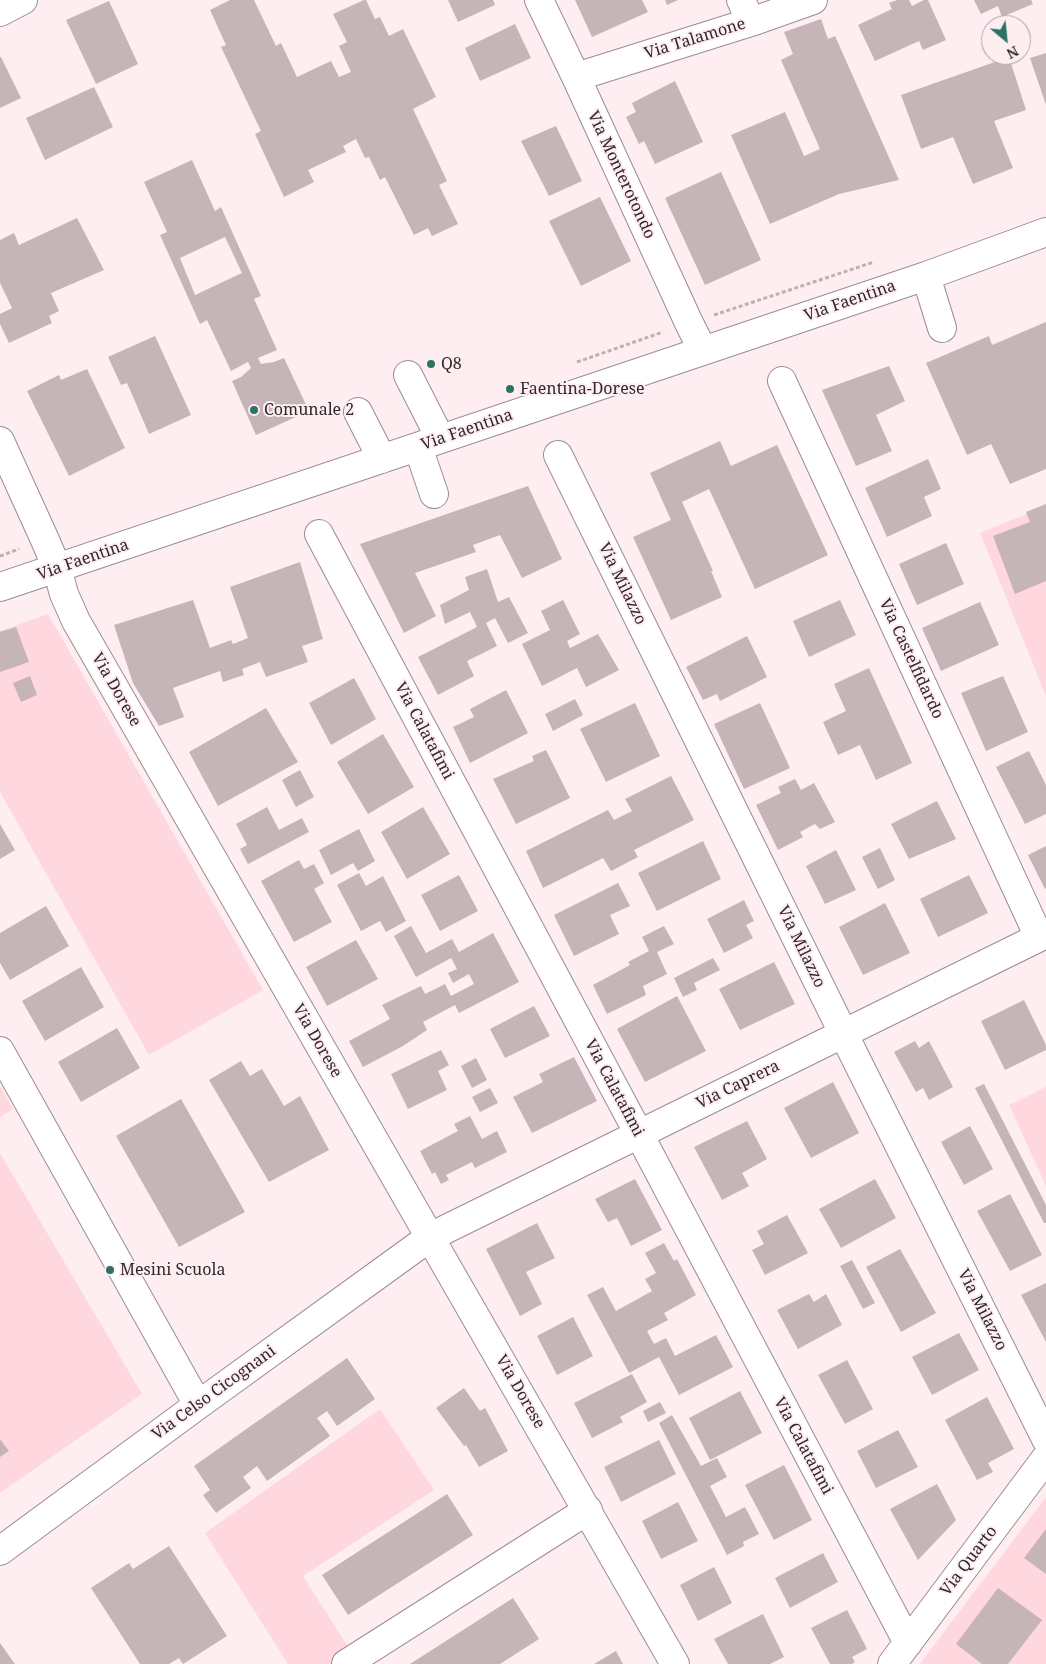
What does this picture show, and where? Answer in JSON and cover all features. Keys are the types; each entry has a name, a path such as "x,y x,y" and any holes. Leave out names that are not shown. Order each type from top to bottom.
{"street":[{"path":"0,12 23,0"},
{"name":"Via Monterotondo","path":"539,0 703,351"},
{"name":"Via Talamone","path":"576,77 746,11 813,0"},
{"name":"Via Faentina","path":"0,587 926,276 1046,232"},
{"path":"926,276 942,328"},
{"path":"408,375 429,442 434,494"},
{"name":"Via Castelfidardo","path":"782,380 1042,935"},
{"path":"358,412 382,459"},
{"name":"Via Dorese","path":"0,441 57,568 64,594 76,621 430,1237 458,1306 588,1510 675,1664"},
{"name":"Via Milazzo","path":"558,455 1046,1439"},
{"name":"Via Calatafimi","path":"319,534 638,1133 900,1654"},
{"name":"Via Caprera","path":"430,1237 1042,935"},
{"path":"0,1052 198,1405"},
{"name":"Via Celso Cicognani","path":"0,1551 430,1237"},
{"name":"Via Quarto","path":"900,1654 1046,1458"},
{"path":"346,1664 588,1510"}],"shaded area":[{"path":"1046,506 1046,696 980,533"},
{"path":"48,614 263,990 149,1055 0,792 0,631"},
{"path":"0,1086 13,1109 0,1117"},
{"path":"1046,1087 1046,1186 1009,1105"},
{"path":"0,1153 142,1394 0,1493"},
{"path":"380,1409 434,1490 303,1576 359,1664 288,1664 205,1533"},
{"path":"1046,1497 1046,1664 920,1664 937,1641"}],"building":[{"path":"230,0 254,0 276,46 281,43 297,77 331,61 339,77 351,72 339,46 347,42 333,14 366,0 375,19 380,17 389,36 403,29 436,97 413,109 447,181 439,185 458,224 432,236 428,228 414,235 385,177 380,180 369,157 365,158 356,139 343,146 346,152 308,170 314,182 284,197 255,134 261,131 221,47 226,45 210,10"},
{"path":"448,0 493,0 495,5 458,22"},
{"path":"575,0 642,0 648,12 592,37"},
{"path":"665,0 678,0 667,5"},
{"path":"897,0 909,0 912,6 928,0 946,40 923,50 919,41 875,61 858,25 892,9 889,3"},
{"path":"974,0 1031,0 1033,4 1007,15 1001,15 998,6 981,14"},
{"path":"109,1 138,64 96,84 66,20"},
{"path":"821,19 828,39 835,36 899,180 839,194 770,224 731,135 785,112 804,156 820,149 781,60 793,54 784,32"},
{"path":"515,24 531,58 480,81 465,48"},
{"path":"1046,53 1046,105 1031,61 1031,58"},
{"path":"0,57 21,98 0,108"},
{"path":"986,65 1012,65 1026,110 994,121 1013,168 973,184 953,137 921,149 901,95"},
{"path":"675,81 703,142 655,164 644,141 639,144 626,117 636,112 632,103"},
{"path":"94,87 113,127 45,160 26,118"},
{"path":"556,126 582,181 549,196 521,141"},
{"path":"192,160 215,211 221,207 261,296 254,299 277,350 258,358 261,364 284,358 309,411 256,435 232,381 241,377 251,368 248,362 231,371 207,320 200,324 160,235 167,232 144,182","holes":["225,237 242,273 195,295 180,258"]},
{"path":"721,172 761,260 705,285 665,198"},
{"path":"600,197 631,261 581,286 549,221"},
{"path":"77,218 104,270 51,293 59,311 49,316 52,323 9,343 0,324 0,314 12,308 0,283 0,240 14,233 19,245"},
{"path":"1046,322 1046,469 1010,484 991,444 967,455 926,363 989,336 992,345"},
{"path":"155,336 191,415 149,434 127,383 121,385 108,357"},
{"path":"889,366 905,401 876,415 892,451 856,466 822,390"},
{"path":"87,369 125,448 69,476 27,391 59,375 61,380"},
{"path":"720,441 731,466 777,445 828,555 755,589 709,489 682,502 713,571 711,571 722,597 671,620 633,537 671,520 650,473"},
{"path":"928,459 941,489 924,497 932,516 887,537 865,488"},
{"path":"528,486 562,559 522,578 500,535 473,545 476,552 415,573 436,616 404,633 360,544"},
{"path":"1046,504 1046,581 1015,594 993,536 1030,522 1026,512"},
{"path":"946,543 964,584 917,605 899,564"},
{"path":"300,562 323,639 302,646 308,662 266,677 260,662 242,669 244,675 223,682 220,671 173,688 184,717 159,726 133,683 114,625 193,600 210,648 231,640 233,644 248,638 230,587"},
{"path":"487,569 498,602 509,597 528,633 508,643 495,618 486,623 497,646 467,661 474,676 438,695 418,657 477,627 470,612 445,624 440,605 469,590 465,577"},
{"path":"563,600 580,634 567,641 570,648 598,634 619,670 586,687 577,668 542,686 522,644 550,630 541,611"},
{"path":"840,600 856,635 809,657 793,621"},
{"path":"980,602 999,645 941,671 922,628"},
{"path":"16,627 29,662 0,672 0,632"},
{"path":"747,636 767,677 720,701 717,694 703,700 686,667"},
{"path":"869,668 912,763 876,780 860,745 838,755 823,722 846,711 834,684"},
{"path":"30,676 37,695 21,702 13,683"},
{"path":"1003,676 1028,732 986,751 961,693"},
{"path":"354,678 376,719 331,745 309,703"},
{"path":"506,690 528,733 470,763 453,727 474,717 470,709"},
{"path":"575,699 583,715 553,731 545,714"},
{"path":"635,703 660,756 606,782 580,729"},
{"path":"760,703 790,768 744,789 714,724"},
{"path":"266,708 298,762 218,806 189,752"},
{"path":"383,734 414,787 368,814 337,762"},
{"path":"546,750 570,798 516,824 493,779 534,761 532,756"},
{"path":"1029,751 1046,785 1046,814 1025,824 996,767"},
{"path":"300,770 314,797 296,807 282,780"},
{"path":"671,776 694,820 634,850 638,857 611,871 603,858 543,888 526,851 608,810 614,820 632,811 625,799"},
{"path":"795,779 801,790 814,783 835,822 820,829 815,824 800,832 803,837 778,850 756,805 781,793 778,787"},
{"path":"937,801 956,839 909,859 891,824"},
{"path":"267,807 279,830 302,818 309,832 248,864 240,849 247,845 236,824"},
{"path":"423,807 450,854 407,879 381,832"},
{"path":"0,824 15,850 0,859"},
{"path":"359,829 375,861 358,871 353,863 331,875 319,850"},
{"path":"703,841 721,879 657,911 638,873"},
{"path":"1046,846 1046,888 1045,889 1028,855"},
{"path":"880,848 895,880 878,889 862,857"},
{"path":"836,850 856,890 825,904 806,866"},
{"path":"299,860 304,869 314,864 324,883 314,889 332,922 294,942 261,881"},
{"path":"359,873 366,886 383,876 406,921 386,932 380,921 361,931 337,885"},
{"path":"459,875 478,911 440,931 421,895"},
{"path":"969,875 988,913 938,937 920,899"},
{"path":"618,883 630,906 610,915 619,934 574,956 554,915"},
{"path":"744,900 754,921 746,925 753,938 724,953 707,919"},
{"path":"885,903 910,953 863,975 839,927"},
{"path":"46,906 69,946 10,980 0,963 0,933"},
{"path":"411,926 426,953 452,939 459,952 493,933 519,982 459,1013 455,1005 423,1022 427,1030 403,1046 363,1067 349,1041 390,1019 382,1005 421,986 425,994 445,984 451,996 474,984 469,974 453,983 448,973 457,969 451,958 416,977 394,936"},
{"path":"664,926 674,944 657,952 667,974 643,986 646,995 607,1014 593,985 630,965 628,962 649,951 642,937"},
{"path":"356,940 378,979 327,1006 306,967"},
{"path":"713,958 720,970 694,983 697,990 683,997 674,978"},
{"path":"774,962 795,1004 740,1030 719,989"},
{"path":"81,967 104,1007 45,1041 22,1001"},
{"path":"677,996 706,1051 645,1082 617,1029"},
{"path":"1024,1000 1046,1045 1046,1050 1005,1070 981,1021"},
{"path":"534,1006 550,1036 505,1058 490,1029"},
{"path":"117,1028 140,1068 81,1102 58,1062"},
{"path":"915,1041 919,1048 929,1041 953,1087 929,1100 923,1088 916,1092 894,1052"},
{"path":"441,1050 449,1065 438,1071 447,1090 408,1109 391,1074"},
{"path":"574,1057 597,1101 532,1133 513,1097 543,1082 539,1074"},
{"path":"476,1058 487,1080 472,1088 461,1066"},
{"path":"241,1061 250,1076 262,1069 284,1106 300,1096 329,1150 269,1182 209,1080"},
{"path":"833,1082 859,1133 811,1158 784,1108"},
{"path":"984,1084 1046,1205 1046,1223 1044,1223 975,1088"},
{"path":"490,1088 498,1103 480,1112 472,1097"},
{"path":"181,1099 245,1212 179,1247 116,1136"},
{"path":"470,1116 482,1139 497,1131 507,1152 475,1168 472,1162 446,1175 449,1180 441,1184 435,1172 432,1174 420,1151 458,1131 454,1124"},
{"path":"747,1121 767,1159 742,1173 749,1186 722,1200 694,1147"},
{"path":"970,1126 993,1169 964,1185 941,1142"},
{"path":"635,1179 662,1230 631,1246 617,1218 608,1222 595,1199"},
{"path":"875,1179 896,1218 841,1248 819,1209"},
{"path":"1010,1194 1042,1255 1010,1271 977,1211"},
{"path":"787,1215 808,1253 765,1275 752,1250 764,1244 757,1231"},
{"path":"537,1223 555,1258 526,1272 542,1304 520,1316 486,1249"},
{"path":"664,1243 674,1261 677,1259 696,1295 664,1313 668,1320 647,1331 654,1344 666,1338 675,1356 716,1335 733,1367 679,1395 659,1357 629,1373 587,1295 603,1287 616,1311 652,1291 645,1279 656,1273 645,1253"},
{"path":"900,1249 936,1313 901,1332 866,1267"},
{"path":"852,1260 875,1303 863,1309 840,1266"},
{"path":"1046,1283 1046,1342 1021,1295"},
{"path":"809,1294 814,1302 826,1294 842,1325 798,1349 777,1310"},
{"path":"573,1317 593,1356 557,1375 537,1336"},
{"path":"959,1333 979,1370 932,1395 912,1357"},
{"path":"347,1358 375,1399 337,1426 327,1411 317,1418 330,1436 267,1481 257,1466 243,1477 251,1488 216,1513 203,1495 210,1490 194,1466"},
{"path":"847,1360 873,1409 845,1424 818,1375"},
{"path":"632,1374 647,1402 620,1417 623,1422 592,1438 574,1403"},
{"path":"464,1388 480,1411 485,1408 508,1451 479,1467 466,1445 464,1446 436,1408"},
{"path":"740,1391 762,1433 710,1460 689,1418"},
{"path":"987,1397 1014,1449 988,1463 993,1472 977,1480 945,1420"},
{"path":"660,1402 666,1413 648,1422 643,1411"},
{"path":"672,1415 701,1466 717,1458 727,1477 710,1486 726,1517 745,1507 759,1534 743,1542 744,1546 727,1555 659,1423"},
{"path":"898,1430 918,1467 876,1488 857,1451"},
{"path":"0,1439 9,1451 0,1457"},
{"path":"659,1440 676,1474 621,1502 604,1467"},
{"path":"784,1465 812,1520 774,1540 745,1485"},
{"path":"937,1484 956,1520 918,1560 890,1509"},
{"path":"447,1494 473,1535 348,1615 322,1575"},
{"path":"678,1502 698,1541 661,1559 642,1521"},
{"path":"1046,1529 1046,1574 1024,1558"},
{"path":"169,1546 227,1636 183,1664 179,1658 169,1664 140,1664 91,1588 129,1563 133,1569"},
{"path":"823,1553 838,1582 790,1608 775,1578"},
{"path":"714,1567 732,1603 698,1621 680,1585"},
{"path":"998,1588 1042,1620 1008,1664 982,1664 956,1644"},
{"path":"513,1598 539,1639 500,1664 410,1664"},
{"path":"847,1610 867,1649 852,1657 855,1662 852,1664 830,1664 811,1628"},
{"path":"763,1614 784,1657 770,1664 728,1664 714,1639"},
{"path":"0,1643 15,1664 0,1664"},
{"path":"616,1651 623,1664 594,1664"}],"place":[{"name":"Q8","path":"431,364"},
{"name":"Faentina-Dorese","path":"510,389"},
{"name":"Comunale 2","path":"254,410"},
{"name":"Mesini Scuola","path":"110,1270"}]}
